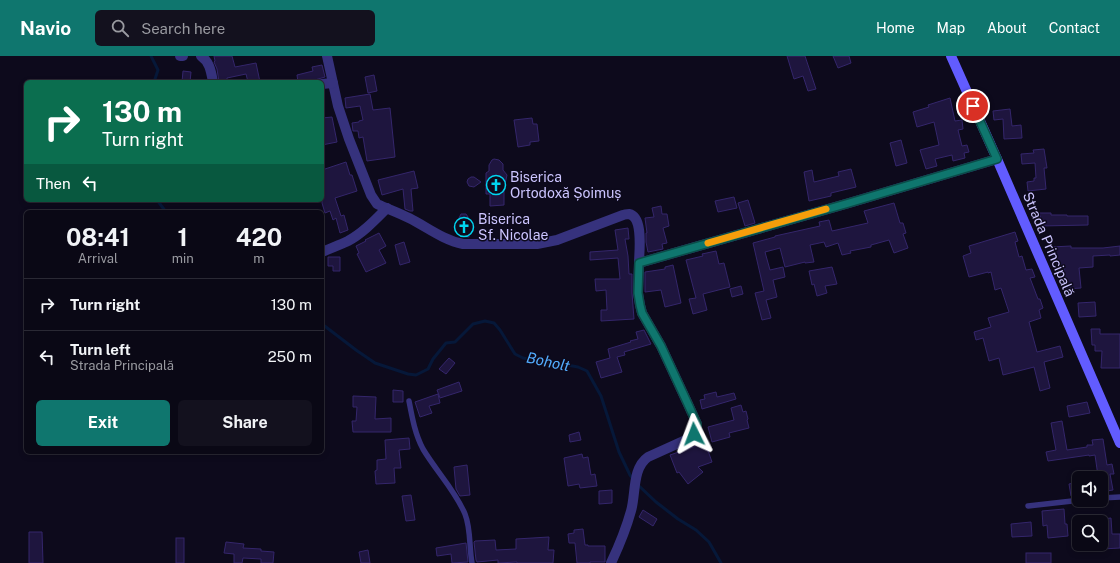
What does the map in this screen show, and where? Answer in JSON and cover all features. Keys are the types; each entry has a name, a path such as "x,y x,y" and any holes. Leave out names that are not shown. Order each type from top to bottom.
{"main road":[{"name":"Strada Principală","path":"951,56 1120,443"}],"street":[{"path":"201,56 209,64 213,80"},
{"path":"327,56 338,106 368,188 377,204 407,217 443,237 463,244 537,244 557,240 623,215 629,214 637,220 639,225 640,244 638,293 642,313 661,346 697,424 697,429 690,438 648,457 642,463 634,486 632,509 611,563"},
{"path":"324,84 333,83"},
{"path":"639,263 997,159"},
{"path":"324,251 359,234 387,208"}],"lane":[{"path":"408,401 416,433 422,447 450,487 465,516 469,534 472,563"},
{"path":"1108,498 1120,497"},
{"path":"1028,506 1072,501"}],"building":[{"path":"214,56 232,56 235,67 256,63 260,80 248,80 246,74 227,78 227,80 219,80"},
{"path":"787,56 805,56 816,89 808,91 803,76 794,79"},
{"path":"833,56 849,56 851,63 838,68"},
{"path":"322,65 325,77 315,80 298,80 297,75 313,71 312,67"},
{"path":"183,71 191,72 190,80 182,80"},
{"path":"374,75 377,91 368,93 365,77"},
{"path":"370,94 373,110 390,108 395,157 367,161 363,137 359,138 358,131 353,131 352,123 363,120 360,106 346,108 345,98"},
{"path":"950,98 955,121 962,120 963,129 958,130 962,146 967,145 969,152 964,153 965,158 953,161 952,155 935,159 937,166 926,169 920,150 939,145 934,122 917,127 913,112 929,107 928,105"},
{"path":"1010,109 1012,126 1021,125 1022,138 1004,139 1003,119 994,120 993,111"},
{"path":"332,117 337,142 324,145 324,118"},
{"path":"532,118 533,124 537,124 539,141 530,142 530,145 518,147 514,120"},
{"path":"901,140 907,163 896,166 890,143"},
{"path":"1044,149 1047,168 1044,168 1046,189 1028,191 1027,182 1034,181 1034,178 1036,178 1035,163 1022,164 1021,154 1034,153 1033,150"},
{"name":"Biserica Ortodoxă Șoimuș","path":"494,159 499,160 503,164 503,170 507,175 504,189 504,205 490,206 490,194 486,194 486,173 489,171 489,165"},
{"path":"346,162 357,191 335,198 341,216 344,215 348,230 340,233 336,218 333,220 330,211 325,213 322,203 324,202 324,169"},
{"path":"851,169 856,187 831,193 831,196 809,201 804,172 812,170 814,182 839,176 838,172"},
{"path":"414,171 418,188 411,189 413,211 410,211 405,209 403,189 382,195 378,180"},
{"path":"471,177 474,177 481,182 474,187 469,186 467,182"},
{"path":"734,197 737,208 718,212 715,201"},
{"path":"748,200 755,223 745,226 738,203"},
{"path":"894,203 900,223 903,223 906,233 903,234 908,248 894,253 889,240 871,245 871,247 850,251 851,253 842,255 838,243 826,247 824,242 810,245 814,262 805,262 785,267 780,248 765,252 770,270 783,267 785,277 773,280 777,297 766,300 771,318 762,320 755,293 764,291 753,243 775,236 820,226 819,222 829,220 832,231 868,223 864,211"},
{"path":"661,206 662,214 667,214 669,226 663,228 667,243 662,244 663,249 648,252 645,218 654,217 652,208"},
{"path":"1040,213 1051,213 1051,215 1067,216 1088,216 1088,225 1041,226"},
{"name":"Biserica Sf. Nicolae","path":"461,214 466,214 468,217 469,237 460,236 459,218"},
{"path":"628,228 629,239 625,239 629,274 632,274 634,319 601,321 601,310 607,310 606,290 596,291 595,279 620,279 618,258 590,260 590,252 618,250 615,230"},
{"path":"1015,232 1018,241 1015,242 1019,257 1022,256 1026,270 1032,269 1035,277 1030,278 1043,308 1039,310 1041,318 1029,322 1037,352 1060,346 1063,357 1044,362 1050,388 1040,391 1034,367 1003,375 999,358 989,361 983,338 976,340 974,332 991,327 988,318 1009,312 1001,288 995,290 991,272 969,277 963,256 971,253 969,246"},
{"path":"379,233 386,246 379,250 386,263 366,272 357,254 359,253 356,246"},
{"path":"404,242 410,262 400,265 395,245"},
{"path":"1071,246 1071,248 1103,248 1120,246 1120,255 1093,256 1093,267 1079,268 1081,288 1066,289 1064,268 1057,268 1057,256 1051,256 1051,247"},
{"path":"716,251 719,264 724,263 730,287 703,294 707,310 693,314 689,299 696,298 686,260"},
{"path":"328,257 340,257 340,271 333,271 333,266 328,266"},
{"path":"673,265 681,303 665,307 661,290 645,292 645,272 665,269 665,267"},
{"path":"832,267 837,284 825,286 827,293 817,296 814,284 812,285 809,271"},
{"path":"741,286 743,294 732,297 730,289"},
{"path":"1095,302 1096,316 1079,317 1078,303"},
{"path":"1091,329 1100,329 1100,334 1120,334 1120,368 1101,368 1102,351 1095,351 1095,345 1092,345"},
{"path":"644,330 651,344 624,352 625,355 617,357 622,372 601,378 596,362 610,358 608,349 638,339 636,332"},
{"path":"449,358 455,363 446,374 439,369"},
{"path":"459,382 462,391 440,398 437,390"},
{"path":"393,390 403,391 403,402 393,402"},
{"path":"716,392 717,397 734,393 736,399 702,409 700,400 705,399 704,395"},
{"path":"438,394 440,403 429,406 432,413 420,417 415,402"},
{"path":"353,396 376,397 375,419 391,418 391,432 353,432 352,421 356,421 357,407 353,407"},
{"path":"1087,402 1090,413 1069,417 1067,406"},
{"path":"741,405 743,412 746,411 749,428 729,433 730,437 712,442 708,427 734,420 731,408"},
{"path":"1062,421 1067,450 1087,447 1087,445 1093,445 1092,440 1103,439 1107,465 1112,464 1114,474 1110,474 1113,490 1108,491 1108,471 1097,471 1095,455 1048,461 1046,452 1056,450 1051,423"},
{"path":"579,432 581,440 570,442 569,435"},
{"path":"409,438 410,449 399,450 401,468 394,468 395,483 376,484 375,471 377,470 377,460 386,459 385,440"},
{"path":"705,442 712,462 698,467 703,472 688,484 679,472 677,473 670,455"},
{"path":"582,454 583,458 588,457 591,475 595,474 597,486 580,488 579,484 568,486 564,458"},
{"path":"467,465 470,495 460,496 456,489 454,467"},
{"path":"1072,483 1072,496 1071,496 1069,484"},
{"path":"612,490 612,503 599,504 599,491"},
{"path":"411,495 415,520 406,521 402,496"},
{"path":"1064,509 1065,524 1067,524 1068,536 1048,538 1047,525 1043,526 1042,511"},
{"path":"643,510 657,519 653,526 639,517"},
{"path":"1108,518 1111,518 1112,534 1120,534 1120,548 1108,549"},
{"path":"1031,522 1032,536 1012,537 1011,524"},
{"path":"583,529 585,545 605,546 605,562 577,563 575,543 569,543 568,534 574,533 574,530"},
{"path":"29,532 42,532 43,563 29,563"},
{"path":"549,537 548,550 554,550 553,563 498,563 498,560 477,562 476,560 475,541 495,540 496,550 516,549 516,539"},
{"path":"176,538 184,538 184,563 176,563"},
{"path":"226,542 244,544 243,548 261,549 261,551 274,552 273,563 261,563 261,559 243,558 242,563 234,563 234,554 224,553"},
{"path":"466,543 468,562 452,563 451,554 437,556 436,548"},
{"path":"368,550 370,563 361,563 359,552"},
{"path":"1026,553 1051,553 1051,563 1026,563"}],"waterway":[{"name":"Boholt","path":"151,56 158,70 155,80"},
{"name":"Boholt","path":"158,202 164,210"},
{"name":"Boholt","path":"324,326 375,363 408,374 416,375 428,369 433,359 446,343 455,342 473,324 485,321 494,323 515,354 523,358 578,367 587,371 601,396 619,452 633,479"},
{"name":"Boholt","path":"638,485 656,502 678,519 696,530 709,542 721,563"}],"slow traffic":[{"path":"708,243 826,209"}],"place":[{"name":"Biserica Ortodoxă Șoimuș","path":"496,185"},
{"name":"Biserica Sf. Nicolae","path":"464,227"}],"route":[{"path":"694,434 697,429 697,424 661,346 642,313 638,293 639,263 997,159 973,106"}]}
